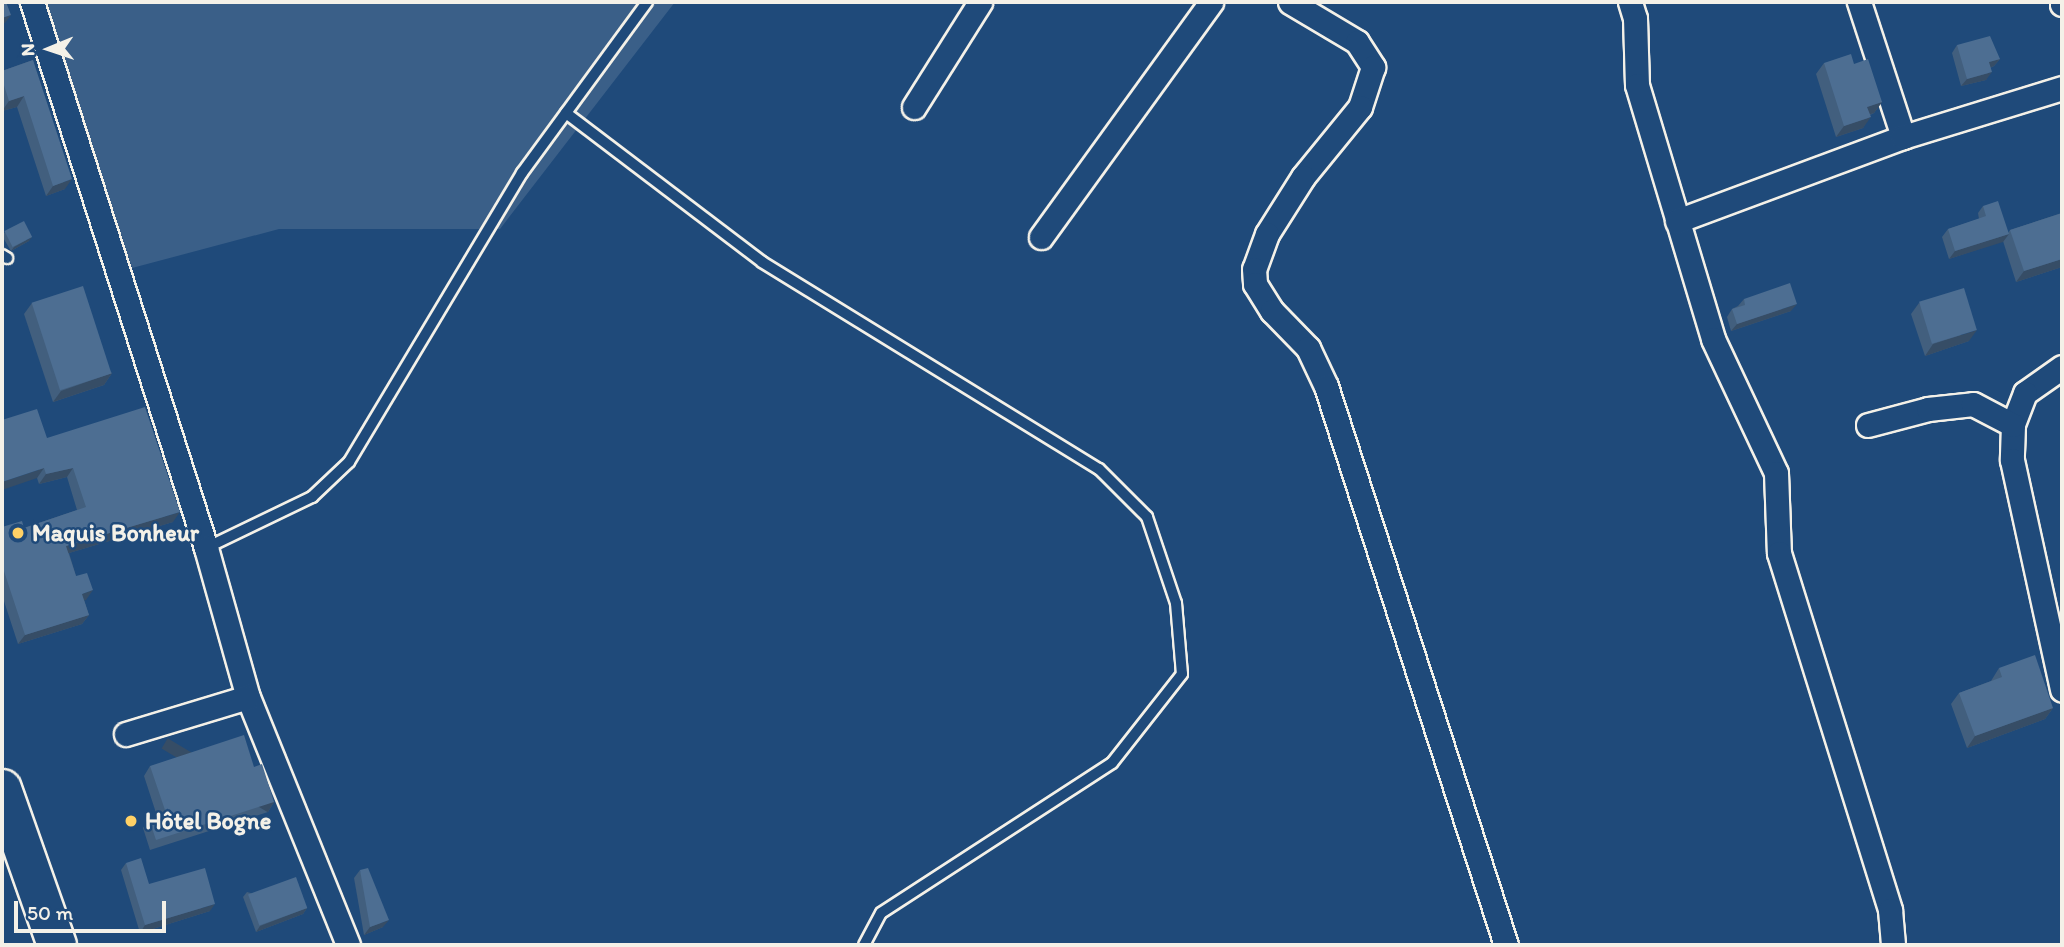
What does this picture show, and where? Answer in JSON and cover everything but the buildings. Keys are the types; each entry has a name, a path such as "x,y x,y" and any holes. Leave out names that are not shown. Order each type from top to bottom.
{"highway":[{"path":"2,789 57,945"}],"street":[{"path":"32,2 206,548 248,696 348,945"},
{"path":"914,107 980,2"},
{"path":"1041,237 1211,2"},
{"path":"1290,2 1357,42 1373,67 1360,107 1303,177 1267,234 1254,269 1255,284 1272,311 1308,348 1326,386 1506,945"},
{"path":"1630,2 1635,18 1637,85 1713,339 1776,473 1779,553 1890,909 1893,945"},
{"path":"1859,2 1903,137"},
{"path":"1677,220 1903,137 2062,88"},
{"path":"2062,367 2025,393 2013,425 2012,460 2062,690"},
{"path":"1868,425 1928,409 1973,404 2013,425"},
{"path":"126,734 248,696"}],"lane":[{"path":"206,548 312,497 349,463 522,173 647,2"},
{"path":"566,113 762,262 1099,469 1147,517 1176,603 1182,674 1112,763 881,913 864,945"}],"shaded area":[{"path":"45,2 675,2 500,229 279,229 132,268"}],"place":[{"name":"Maquis Bonheur","path":"18,533"},
{"name":"Hôtel Bogne","path":"131,821"}]}
